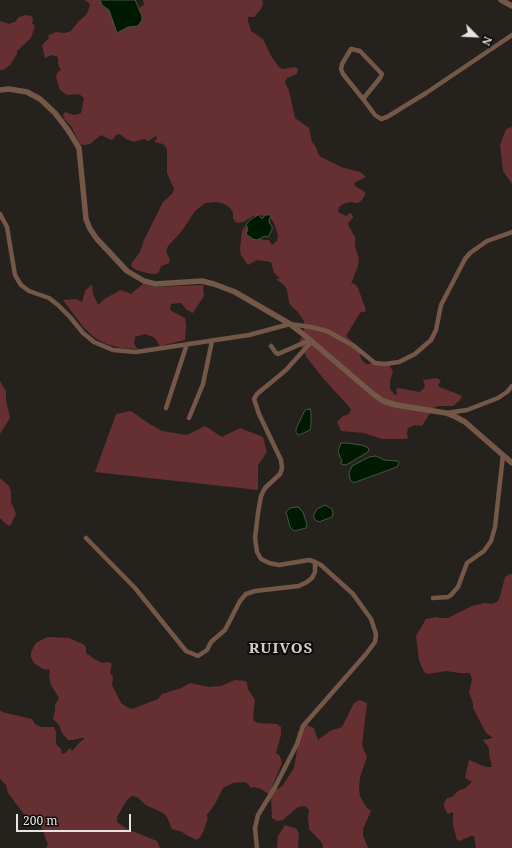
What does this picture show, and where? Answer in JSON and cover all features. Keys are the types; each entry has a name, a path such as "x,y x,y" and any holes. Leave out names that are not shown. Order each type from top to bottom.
{"street":[{"path":"501,0 512,6"},
{"path":"363,99 382,74 360,51 351,49 342,64 341,69 343,74 378,118 387,117 426,93 512,35"},
{"path":"0,90 10,89 27,92 40,99 55,113 68,130 79,148 86,219 90,229 97,239 127,272 144,281 155,284 202,281 235,292 290,324 383,401 396,405 446,413 465,422 512,463"},
{"path":"0,214 7,227 15,275 21,285 29,291 49,298 58,305 83,333 94,342 113,350 136,352 212,341 249,335 290,324 327,331 354,346 375,363 385,364 399,362 414,354 431,340 436,330 441,305 465,259 470,253 487,241 512,232"},
{"path":"189,418 203,384 212,341"},
{"path":"270,346 278,354 311,341"},
{"path":"257,848 255,828 258,815 274,789 297,744 303,726 366,654 375,642 376,634 371,619 353,594 322,565 315,562 302,561 279,565 269,563 261,559 257,552 255,538 262,496 265,488 280,474 282,468 281,460 259,414 254,399 257,394 286,370 311,341"},
{"path":"166,408 187,344"},
{"path":"446,413 468,410 498,398 507,392 512,386"},
{"path":"433,598 448,597 451,595 458,587 469,560 484,551 492,541 503,455"},
{"path":"86,538 135,588 186,651 198,656 207,650 211,642 225,630 240,601 246,594 255,591 299,586 312,578 315,572 315,562"}],"shaded area":[{"path":"84,0 114,0 139,8 144,5 143,0 262,0 263,4 261,9 254,17 248,17 248,21 251,31 263,39 271,56 279,67 283,69 295,67 298,69 297,74 287,78 285,82 289,91 295,118 309,128 312,142 321,157 341,167 360,172 366,177 354,183 355,186 365,192 362,200 358,203 350,202 343,204 339,207 338,212 346,216 351,213 353,216 348,225 355,237 355,247 359,258 358,266 351,284 354,283 358,288 366,310 365,312 360,313 346,336 359,348 361,359 366,364 388,362 393,372 390,381 390,389 395,395 397,395 396,390 398,388 420,392 425,387 423,380 437,378 441,381 438,385 439,387 462,396 460,400 453,406 438,406 433,408 422,426 415,425 408,428 408,438 405,439 382,439 364,433 341,431 337,422 343,416 349,414 351,409 307,358 299,342 304,333 304,321 289,302 287,290 284,285 276,279 280,278 274,273 271,262 257,260 248,265 241,255 240,249 242,231 245,226 251,227 258,237 263,240 269,240 272,245 277,241 278,235 274,223 271,219 265,216 253,216 243,222 237,223 233,219 233,212 229,207 217,202 205,203 195,211 181,232 168,246 166,251 170,260 169,263 161,266 159,272 156,274 151,274 136,270 132,267 131,264 140,252 144,240 163,202 172,194 174,189 167,173 167,149 163,144 154,142 157,139 156,136 148,141 144,139 134,142 126,139 120,134 116,135 111,140 101,135 90,144 80,144 71,126 65,120 63,115 65,112 74,115 81,113 84,98 79,94 67,95 60,90 56,77 57,73 61,70 58,64 58,57 52,55 45,58 42,45 51,34 56,32 65,33 71,31 87,14 90,5"},
{"path":"100,0 135,0 142,16 142,20 138,26 128,27 117,33 109,10 102,5"},
{"path":"26,15 31,16 33,19 32,23 35,26 31,38 17,51 17,54 10,65 3,70 0,70 0,21 9,24 15,22 19,17"},
{"path":"512,127 512,184 503,171 500,145 506,129"},
{"path":"258,215 263,218 265,215 271,215 269,221 272,226 272,230 268,237 265,236 257,240 246,234 248,229 246,225 250,220"},
{"path":"92,284 93,294 98,305 106,298 121,290 131,294 143,284 153,287 203,285 204,296 193,313 187,310 181,303 171,304 170,310 185,318 185,340 160,346 155,338 145,334 135,337 134,344 138,349 121,348 106,344 95,338 84,328 63,300 76,299 82,302 85,291"},
{"path":"0,381 6,391 6,400 10,418 0,434"},
{"path":"310,409 310,430 299,435 296,433 296,429 305,410"},
{"path":"131,411 162,431 187,435 205,426 222,437 240,428 263,437 267,452 258,465 258,490 95,472 116,414"},
{"path":"341,443 361,445 369,449 368,452 346,465 341,464 342,460 338,451"},
{"path":"376,456 384,460 398,461 399,463 397,467 353,483 350,479 349,473 352,466 369,457"},
{"path":"0,478 9,486 11,491 11,503 16,514 10,526 0,518"},
{"path":"325,505 332,509 332,517 319,522 314,519 314,514 317,509"},
{"path":"298,507 303,512 307,525 306,528 294,531 290,527 286,512 290,508"},
{"path":"512,574 512,848 476,848 474,836 459,841 457,840 453,826 453,812 448,814 444,807 444,803 447,798 452,797 459,790 464,789 472,782 465,778 469,760 486,767 492,767 489,748 483,740 493,738 486,733 473,708 473,703 469,692 472,680 470,673 446,671 428,674 424,672 419,660 416,636 426,619 436,617 448,618 472,606 497,602 500,597 505,577"},
{"path":"50,637 69,638 83,644 86,647 86,653 96,660 102,663 109,662 112,664 110,673 113,677 112,685 121,703 132,709 158,699 162,694 181,688 190,683 209,687 221,686 235,680 245,681 255,700 253,716 254,721 258,723 277,724 281,727 281,735 276,753 280,756 282,763 272,787 278,789 283,785 294,768 299,738 297,733 300,730 307,725 314,728 318,740 330,731 342,727 354,703 360,700 367,703 362,745 367,757 360,777 359,789 363,802 371,811 363,829 363,835 368,848 323,848 322,843 309,829 309,810 305,806 298,807 283,820 277,821 272,818 271,798 267,793 261,789 254,787 251,788 244,782 233,783 223,788 215,804 206,816 208,817 204,830 197,840 182,832 172,829 167,817 163,813 146,805 137,797 132,796 127,800 117,817 117,822 127,829 157,841 160,848 46,848 48,844 42,829 39,815 29,817 23,813 8,793 6,785 0,779 0,710 2,712 32,719 35,724 41,727 54,727 56,732 56,744 61,749 62,754 70,748 72,751 84,739 68,740 62,733 59,725 53,719 55,705 59,698 51,685 49,677 50,670 43,669 34,663 31,657 31,652 36,643"},
{"path":"285,825 297,829 299,835 298,848 277,848 278,836"}],"district":[{"name":"RUIVOS","path":"281,649"}]}
